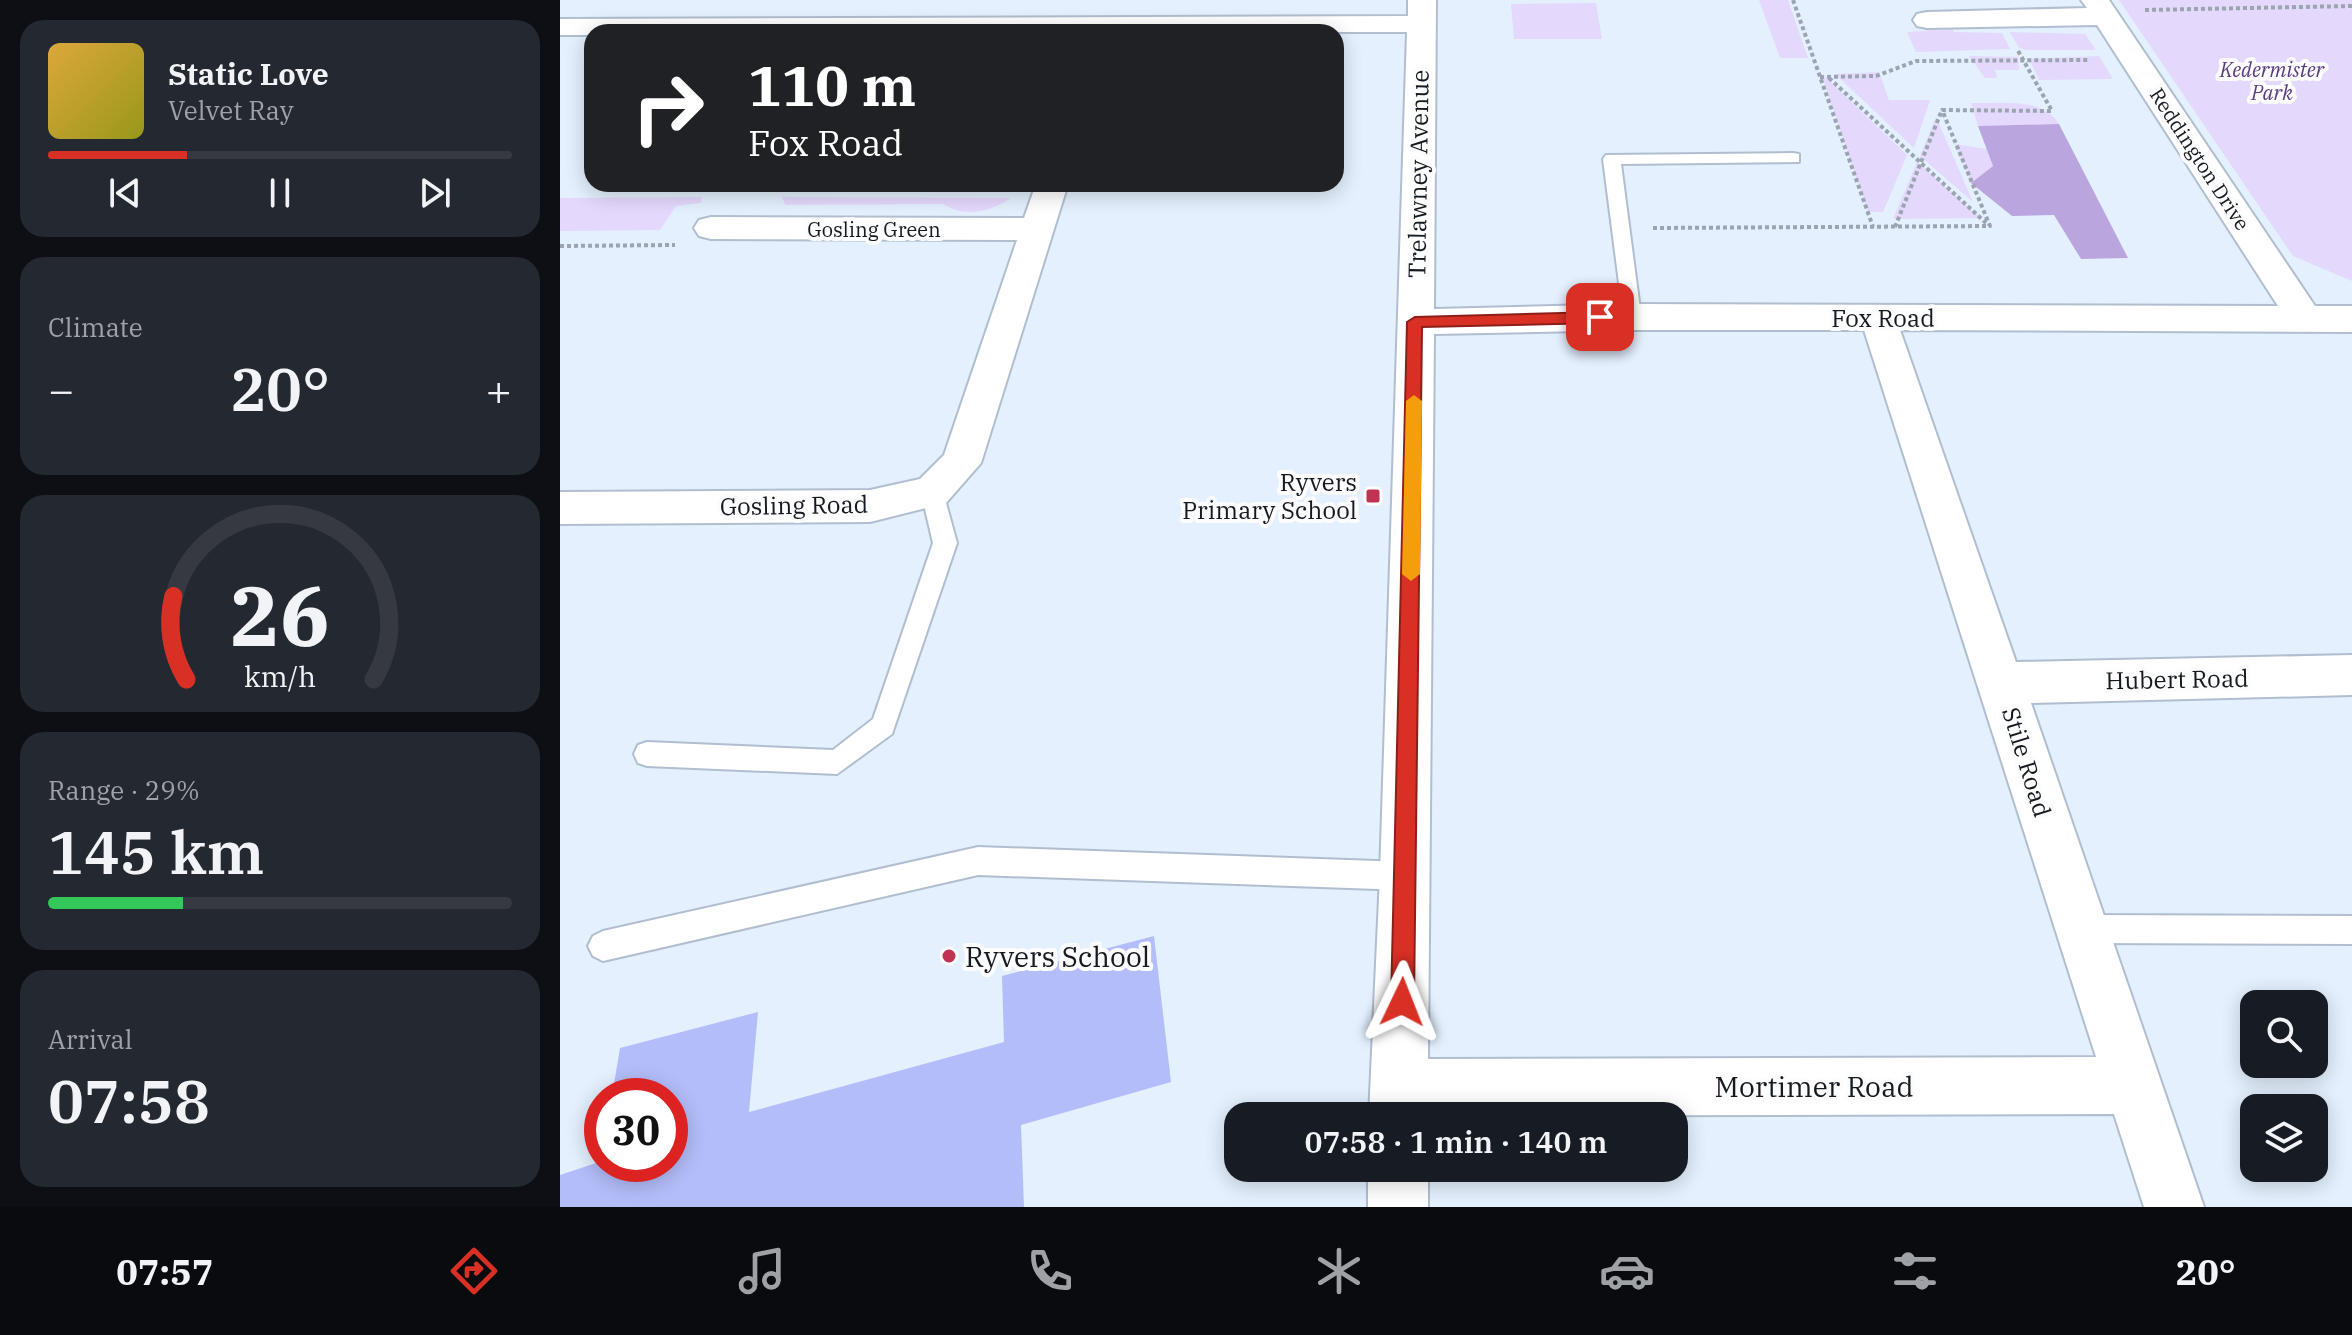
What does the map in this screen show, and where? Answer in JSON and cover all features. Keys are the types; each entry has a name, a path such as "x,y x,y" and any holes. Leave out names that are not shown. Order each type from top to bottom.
{"street":[{"path":"1927,20 1999,19 2101,9"},
{"name":"Reddington Drive","path":"2101,9 2305,319"},
{"path":"1184,24 1422,12"},
{"name":"Trelawney Avenue","path":"1398,1102 1406,876 1422,12"},
{"path":"560,27 584,27"},
{"path":"932,492 961,463 1049,192"},
{"name":"Gosling Green","path":"711,228 1037,229"},
{"name":"Fox Road","path":"1415,322 1631,317 2352,319"},
{"name":"Stile Road","path":"1878,318 2174,1207"},
{"name":"Gosling Road","path":"560,508 870,506 932,492"},
{"name":"Hubert Road","path":"2002,683 2352,675"},
{"name":"Mortimer Road","path":"1398,1102 2133,1085"},
{"path":"1398,1182 1398,1207"}],"lane":[{"path":"1631,317 1612,159 1793,158"},
{"path":"647,754 837,762 883,726 945,543 932,492"},
{"path":"603,946 978,861 1406,876"},
{"path":"2080,929 2352,930"}],"path":[{"path":"1793,0 1873,227"},
{"path":"2101,9 2352,6"},
{"path":"1942,110 2052,111 1999,19"},
{"path":"1820,77 1876,76 1916,61 2135,60"},
{"path":"1828,77 1990,226"},
{"path":"1895,227 1942,110"},
{"path":"1942,110 1990,226"},
{"path":"1619,228 1990,226"},
{"path":"560,246 679,245 711,228"}],"green space":[{"path":"1759,0 1788,0 1808,58 1780,58"},
{"name":"Kedermister Park","path":"2119,0 2352,0 2352,281 2293,256"},
{"path":"1596,3 1602,39 1514,39 1511,4"},
{"path":"1947,20 1954,32 2002,33 2010,49 1916,52 1907,32 1926,31 1934,23"},
{"path":"2010,32 2085,34 2096,50 2027,50 2019,48"},
{"path":"1969,56 2018,57 2019,70 1995,70 1997,78 1985,78"},
{"path":"2099,56 2113,79 2039,80 2029,59"},
{"path":"1879,72 1889,100 1930,100 1914,148 1835,74"},
{"path":"1821,73 1907,155 1883,212 1868,212"},
{"path":"1971,103 2031,105 2052,115 2059,124 1978,126"},
{"path":"1936,117 1973,202 1920,156"},
{"path":"1955,144 1987,149 1993,166 1971,183"},
{"path":"1917,162 1981,218 1893,219"},
{"path":"702,197 701,203 676,206 660,230 560,231 560,198"},
{"path":"782,197 1011,198 986,210 969,212 943,204 785,205"}],"shaded area":[{"path":"2059,124 2128,258 2081,259 2054,215 2012,216 1971,183 1993,166 1978,126"}],"building":[{"path":"1154,936 1171,1082 1021,1125 1024,1207 560,1207 560,1175 584,1167 584,1182 688,1182 688,1078 615,1078 620,1048 758,1012 749,1112 1004,1042 1002,976"}],"slow traffic":[{"path":"1411,574 1414,401"}],"place":[{"name":"Ryvers Primary School","path":"1373,496"},
{"name":"Ryvers School","path":"949,956"}],"route":[{"path":"1402,1002 1415,322 1600,317"}]}
